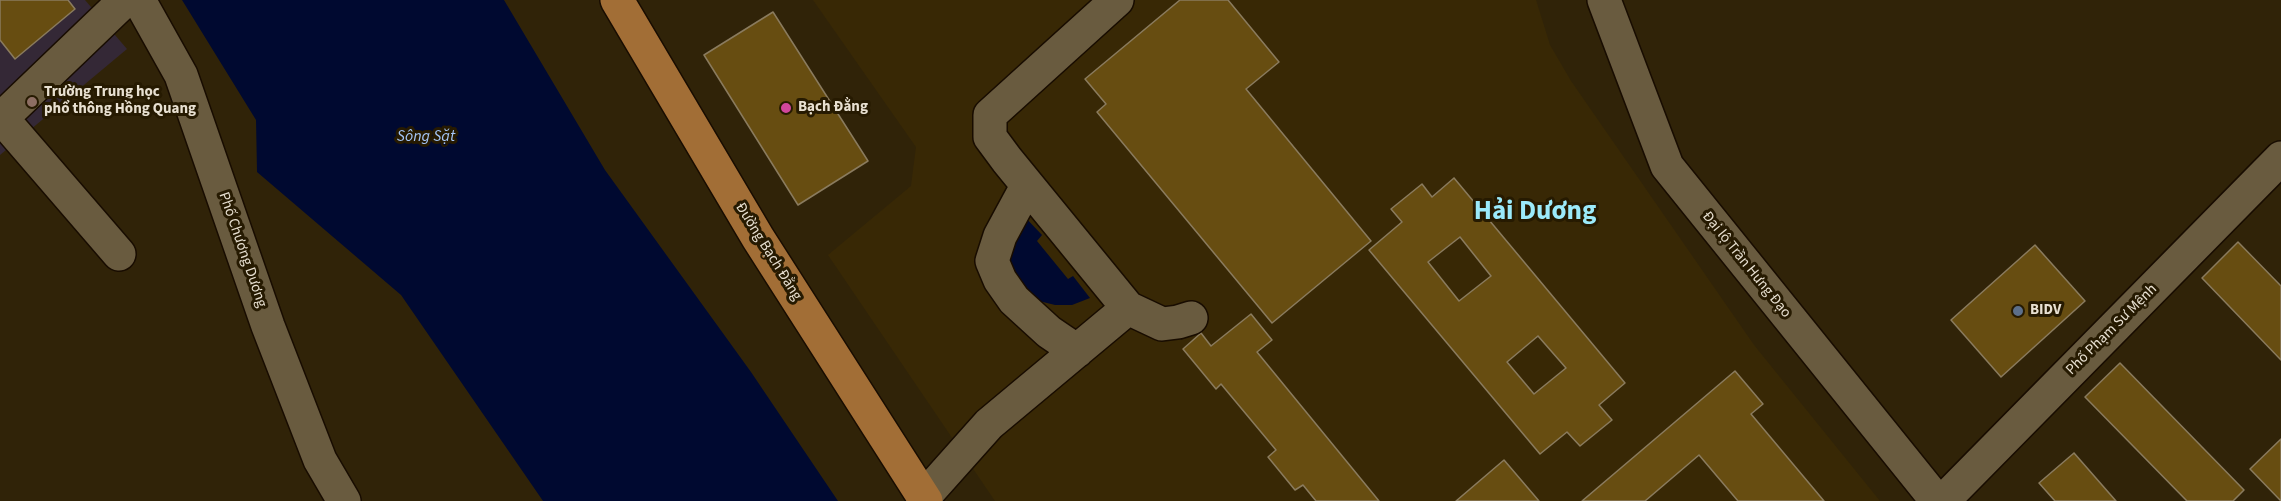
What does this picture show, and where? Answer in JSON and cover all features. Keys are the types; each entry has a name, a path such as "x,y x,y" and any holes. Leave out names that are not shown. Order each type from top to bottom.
{"main road":[{"name":"Đường Bạch Đằng","path":"617,0 758,238 924,499"}],"street":[{"path":"119,254 1,117 125,0"},
{"name":"Phố Chương Dương","path":"139,0 181,75 268,326 321,460 344,501"},
{"path":"1117,0 990,115 990,137 1027,186 1128,308 1161,324 1191,318"},
{"name":"Đại lộ Trần Hưng Đạo","path":"1604,0 1666,166 1937,501"},
{"name":"Phố Phạm Sư Mệnh","path":"1943,501 2281,158"},
{"path":"1027,186 1000,236 992,261 1000,280 1014,300 1048,332 1077,351"},
{"path":"924,499 989,424 1128,308"}],"shaded area":[{"name":"Trường Trung học phổ thông Hồng Quang","path":"0,0 85,0 127,49 0,155"},
{"path":"813,0 1536,0 1550,45 1571,81 1754,345 1880,501 995,501 828,255 911,186 916,147"}],"water":[{"name":"Sông Sặt","path":"182,0 504,0 605,170 751,372 838,501 543,501 401,295 257,172 256,120"},
{"path":"1023,215 1042,235 1037,241 1068,279 1073,276 1090,298 1072,305 1055,305 1039,301 1022,290 1009,270 1009,253"}],"building":[{"path":"0,0 68,0 75,9 15,59 0,40"},
{"path":"1180,0 1228,0 1279,62 1246,89 1371,241 1272,323 1097,112 1106,104 1085,79"},
{"name":"Bạch Đằng","path":"773,12 868,161 798,205 704,55"},
{"path":"1454,178 1625,383 1599,405 1612,420 1580,446 1567,432 1540,454 1369,250 1402,222 1391,209 1422,184 1432,197","holes":["1460,237 1491,276 1459,301 1428,262","1538,336 1566,368 1534,394 1507,362"]},
{"path":"2238,242 2281,286 2281,360 2202,278"},
{"name":"BIDV","path":"2035,245 2085,301 2001,377 1951,320"},
{"path":"1251,314 1272,340 1257,352 1379,501 1316,501 1303,485 1295,490 1268,457 1276,450 1221,384 1216,389 1183,349 1201,333 1211,346"},
{"path":"2120,363 2244,490 2233,501 2187,501 2085,397"},
{"path":"1735,371 1763,404 1751,414 1824,501 1738,501 1699,455 1645,501 1582,501"},
{"path":"2281,439 2281,501 2250,469"},
{"path":"2074,453 2116,501 2055,501 2039,483"},
{"path":"1504,460 1539,501 1456,501"}],"place":[{"name":"Trường Trung học phổ thông Hồng Quang","path":"32,102"},
{"name":"Bạch Đằng","path":"786,108"},
{"name":"BIDV","path":"2018,311"}],"district":[{"name":"Hải Dương","path":"1535,213"}]}
